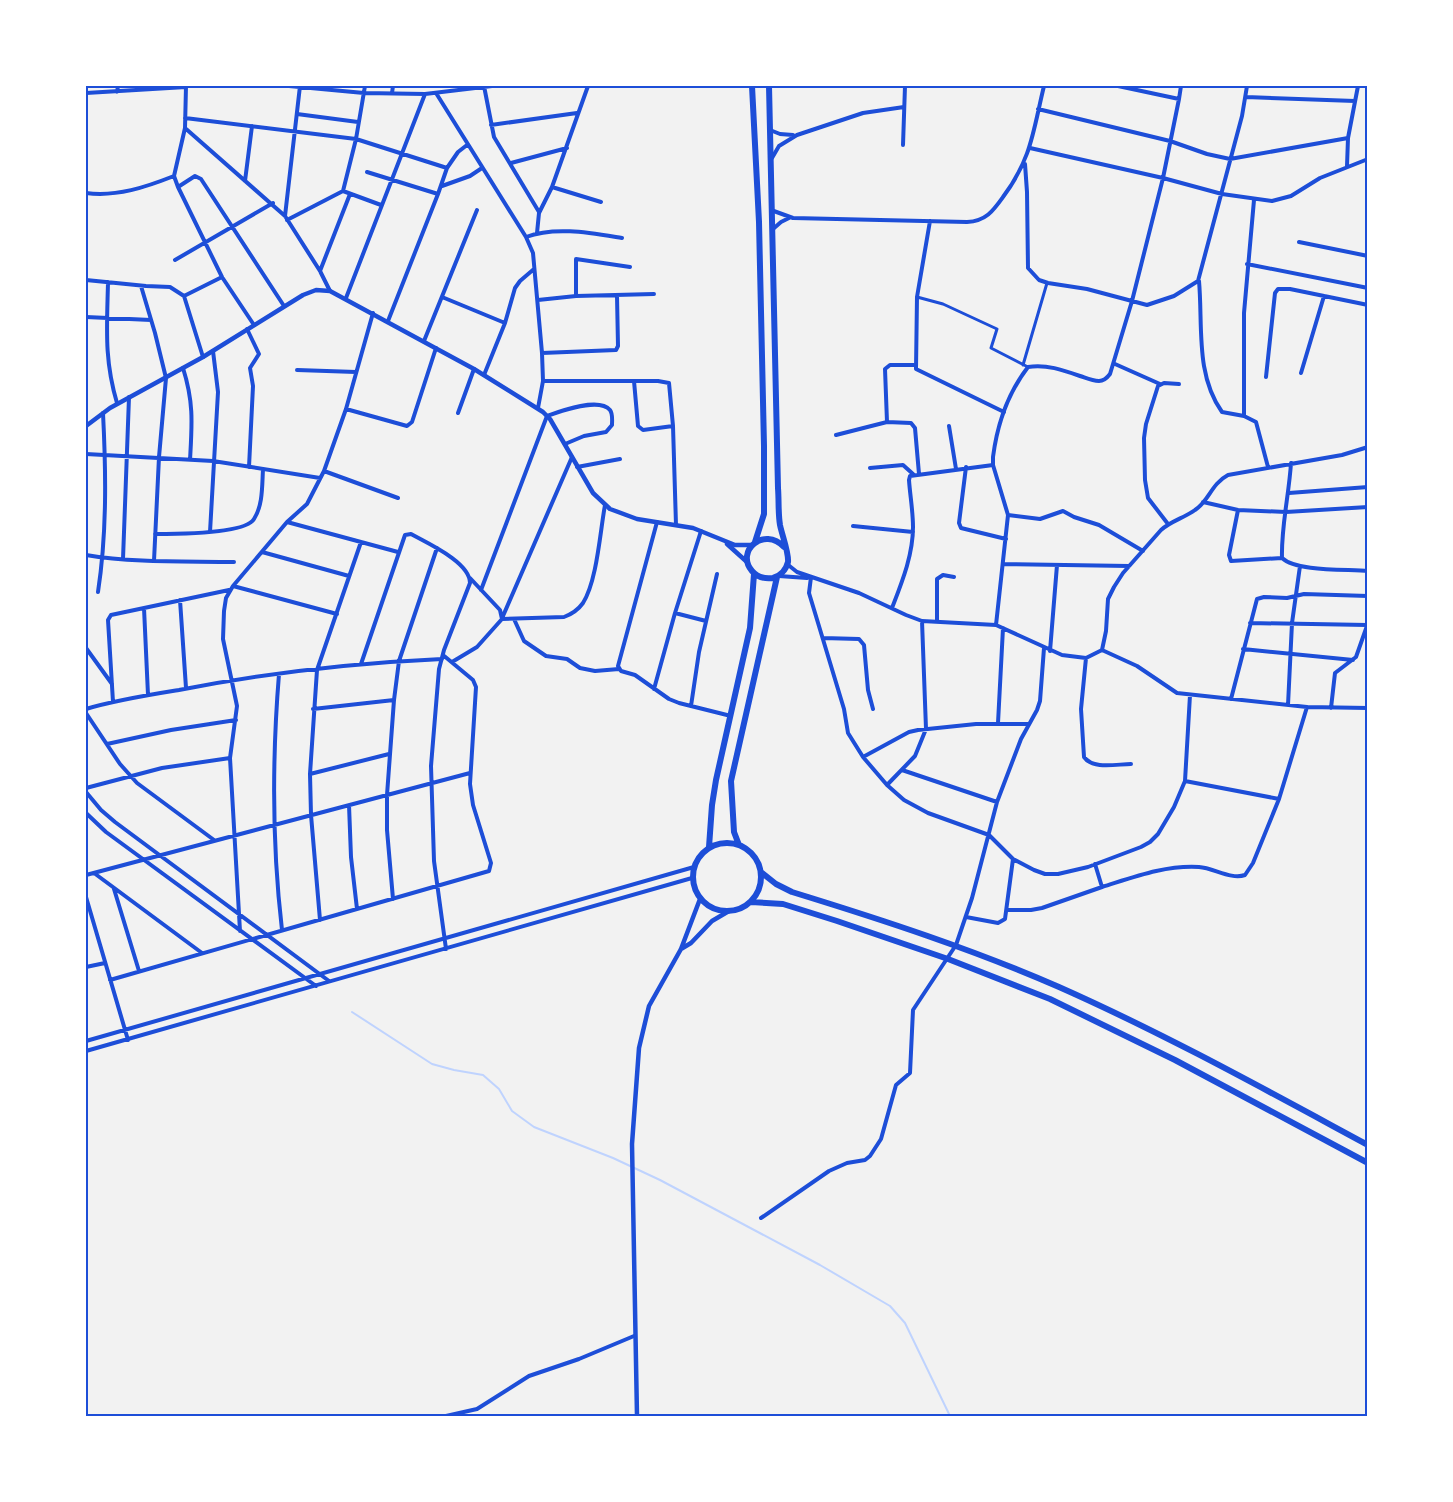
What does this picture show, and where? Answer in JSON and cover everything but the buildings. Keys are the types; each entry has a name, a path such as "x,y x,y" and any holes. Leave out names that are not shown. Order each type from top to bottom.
{"highway":[{"path":"752,86 759,231 764,514 754,544 748,553 748,563 754,574 761,578 777,576"},
{"path":"739,845 734,832 731,781 777,576 787,564 788,556 780,523 778,488 769,86"},
{"path":"754,544 767,538 774,539 784,547"},
{"path":"710,847 712,805 750,628 754,574"},
{"path":"729,843 739,845 757,860 761,872 760,888 751,902 737,910 713,908 700,899 692,878 694,867 700,855 710,847 729,843"},
{"path":"761,872 776,884 792,892 956,945 1056,986 1136,1023 1368,1145"},
{"path":"751,902 783,904 948,959 1050,999 1130,1037 1368,1163"}],"street":[{"path":"106,86 107,93"},
{"path":"117,92 118,86"},
{"path":"86,93 186,86 185,128 174,176 177,187 222,277 254,325"},
{"path":"289,86 333,88 364,93 425,94 492,86"},
{"path":"286,218 300,86"},
{"path":"344,191 365,86"},
{"path":"392,93 393,86"},
{"path":"484,86 494,137 539,213"},
{"path":"537,233 539,213 552,187 588,86"},
{"path":"903,145 905,86"},
{"path":"771,210 793,218 967,222 984,219 1017,179 1024,164 1030,148 1044,86"},
{"path":"1118,86 1179,99"},
{"path":"1148,86 1148,91"},
{"path":"917,297 943,304 997,329 991,348 1026,366 1050,367 1093,381 1107,379 1115,364 1163,178 1180,86"},
{"path":"1247,86 1222,194 1198,281 1200,340 1212,391 1222,412 1254,419 1259,427 1268,467"},
{"path":"1347,166 1348,138 1358,86"},
{"path":"436,93 526,237 533,253 543,381 538,408"},
{"path":"346,298 425,94"},
{"path":"1246,97 1355,101"},
{"path":"770,167 779,146 796,135 863,113 904,107"},
{"path":"1038,109 1170,141 1230,159 1348,138"},
{"path":"491,125 577,113"},
{"path":"297,114 358,122"},
{"path":"185,118 356,139 447,168"},
{"path":"245,180 252,126"},
{"path":"185,128 273,203 286,218 321,271 330,291"},
{"path":"770,130 780,134 796,135"},
{"path":"388,321 447,168 458,152 467,145"},
{"path":"511,164 567,148"},
{"path":"1030,148 1254,200 1281,200 1320,178 1368,159"},
{"path":"1024,164 1028,192 1028,268 1039,280 1087,289 1140,304 1153,304 1174,296 1198,281"},
{"path":"441,186 470,176 482,168"},
{"path":"367,172 438,194"},
{"path":"86,193 96,195 123,192 174,176"},
{"path":"177,187 198,176 284,306"},
{"path":"552,187 601,202"},
{"path":"286,218 344,191"},
{"path":"344,191 381,205"},
{"path":"321,271 350,194"},
{"path":"1244,416 1244,313 1254,200"},
{"path":"175,260 273,203"},
{"path":"424,341 477,210"},
{"path":"772,231 781,222 793,218"},
{"path":"930,221 917,297 915,365 917,372 1004,412"},
{"path":"526,237 537,233 586,232 622,238"},
{"path":"1299,242 1368,256"},
{"path":"576,296 576,259 630,267"},
{"path":"1247,264 1368,288"},
{"path":"484,375 505,323 515,288 534,269"},
{"path":"184,296 222,277"},
{"path":"86,280 141,286 170,286 184,296 203,357"},
{"path":"108,282 108,366 117,404"},
{"path":"996,625 1008,515 993,465 994,444 1004,412 1026,366 1048,282"},
{"path":"141,286 166,378 159,457 154,561"},
{"path":"1266,377 1277,291 1282,288 1290,289 1368,305"},
{"path":"86,426 129,396 203,357 309,292 330,291 373,312 538,408 547,416 577,467 605,505 626,516 701,530 735,545 754,544"},
{"path":"538,300 576,296 654,294"},
{"path":"542,353 616,350 618,346 617,296"},
{"path":"1301,373 1324,296"},
{"path":"442,297 505,323"},
{"path":"240,931 230,758 237,706 233,680 225,654 224,610 230,590 286,522 307,504 324,471 346,409 373,312"},
{"path":"86,317 151,320"},
{"path":"247,329 259,354 250,368 253,386 249,467"},
{"path":"346,409 407,426 412,422 436,348"},
{"path":"210,532 218,392 213,351"},
{"path":"1115,364 1160,384 1179,384"},
{"path":"887,422 885,369 890,365 915,365"},
{"path":"183,368 191,394 190,459"},
{"path":"458,413 474,369"},
{"path":"297,370 356,372"},
{"path":"543,381 669,383 673,426 676,525"},
{"path":"634,381 638,426 643,430 673,426"},
{"path":"1160,384 1146,424 1145,480 1148,498 1168,524"},
{"path":"123,559 129,396"},
{"path":"547,416 587,405 608,408 612,414 612,425 606,432 584,436 565,444"},
{"path":"98,592 103,558 105,456 103,412"},
{"path":"481,590 547,416"},
{"path":"836,435 887,422 914,424 916,474"},
{"path":"950,426 956,470"},
{"path":"1102,650 1108,599 1114,587 1129,566 1168,524 1196,510 1219,480 1228,475 1368,447"},
{"path":"86,454 213,461 320,478"},
{"path":"452,662 477,647 502,618 572,457"},
{"path":"577,467 620,459"},
{"path":"1291,463 1282,536 1282,558 1286,562 1300,566 1368,571"},
{"path":"870,468 903,465 916,474"},
{"path":"892,608 912,547 909,480 916,474 993,465"},
{"path":"966,467 959,524 961,528 1006,539"},
{"path":"155,534 210,532 245,527 250,524 261,504 263,469"},
{"path":"324,471 398,498"},
{"path":"1289,493 1368,487"},
{"path":"1203,502 1238,510 1286,512 1368,507"},
{"path":"502,618 564,617 582,605 588,593 605,505"},
{"path":"1238,510 1229,555 1231,561 1282,558"},
{"path":"1008,515 1040,519 1064,511 1074,517 1100,525 1143,551"},
{"path":"286,522 398,552"},
{"path":"619,669 618,664 657,522"},
{"path":"853,526 913,532"},
{"path":"654,689 701,530"},
{"path":"361,664 403,537 409,534 437,548 458,563 500,610 502,618"},
{"path":"320,920 311,815 310,774 317,670 361,542"},
{"path":"725,542 748,563"},
{"path":"393,899 387,795 394,700 399,661 437,548"},
{"path":"262,552 349,576"},
{"path":"86,555 154,561 234,562"},
{"path":"787,564 794,571 859,592 922,621 996,625 1062,656 1086,658 1102,650"},
{"path":"1003,564 1129,566"},
{"path":"1050,651 1057,565"},
{"path":"1288,705 1292,623 1300,566"},
{"path":"691,706 694,678 717,574"},
{"path":"937,622 937,579 943,575 954,577"},
{"path":"777,576 811,578"},
{"path":"446,949 436,887 430,783 435,711 442,657 470,578"},
{"path":"811,578 809,593 844,709 848,733 863,757 887,785 904,800 928,813 989,835 1013,859 1045,874 1058,874 1095,864 1150,842 1166,823 1185,781 1190,695"},
{"path":"233,586 337,614"},
{"path":"113,702 108,618 112,614 230,590"},
{"path":"1231,699 1250,623 1260,597 1287,598 1311,594 1368,596"},
{"path":"180,600 186,688"},
{"path":"144,608 148,695"},
{"path":"675,613 706,621"},
{"path":"514,619 524,641 546,656 567,659 579,668 605,671 619,669 635,675 669,699 731,716"},
{"path":"887,785 915,756 926,729 922,621"},
{"path":"1250,623 1367,624 1359,651 1353,660 1335,673 1331,708"},
{"path":"998,723 1004,628"},
{"path":"823,638 862,641 873,709"},
{"path":"86,648 112,685"},
{"path":"761,1218 837,1167 865,1160 877,1146 896,1085 910,1073 913,1010 956,945 966,917 997,802 1021,739 1040,701 1044,648"},
{"path":"1243,649 1353,660"},
{"path":"1102,650 1137,666 1170,690 1190,695 1306,707 1368,708"},
{"path":"110,980 486,872 491,867 473,805 470,773 476,687 473,680 452,662 442,657 361,664 233,680 113,702 86,711 131,776 146,791 215,840"},
{"path":"1086,658 1081,709 1084,757 1095,765 1131,764"},
{"path":"279,674 274,750 274,825 282,930"},
{"path":"313,710 394,700"},
{"path":"1007,910 1042,908 1150,872 1172,868 1199,867 1235,877 1245,875 1253,863 1279,799 1306,707"},
{"path":"107,744 171,730 236,720"},
{"path":"863,757 909,732 998,723 1030,724"},
{"path":"310,774 389,754"},
{"path":"230,758 182,764 86,790 108,816 330,982"},
{"path":"902,770 997,802"},
{"path":"86,875 470,773"},
{"path":"1185,781 1279,799"},
{"path":"349,805 351,857 357,909"},
{"path":"86,813 106,832 143,860 316,986"},
{"path":"966,917 998,923 1005,919 1013,859"},
{"path":"1095,864 1102,887"},
{"path":"86,1041 694,867"},
{"path":"93,873 202,953"},
{"path":"86,1051 692,878"},
{"path":"114,889 140,971"},
{"path":"86,897 128,1040"},
{"path":"637,1416 632,1144 637,1063 645,1019 660,985 681,949 700,899"},
{"path":"681,949 691,943 712,921 729,911"},
{"path":"86,967 105,963"},
{"path":"446,1416 477,1409 529,1376 579,1359 634,1336"}],"waterway":[{"path":"352,1012 432,1064 483,1075 499,1089 512,1111 534,1127 613,1158 660,1180 820,1265 890,1306 905,1323 950,1416"}]}
